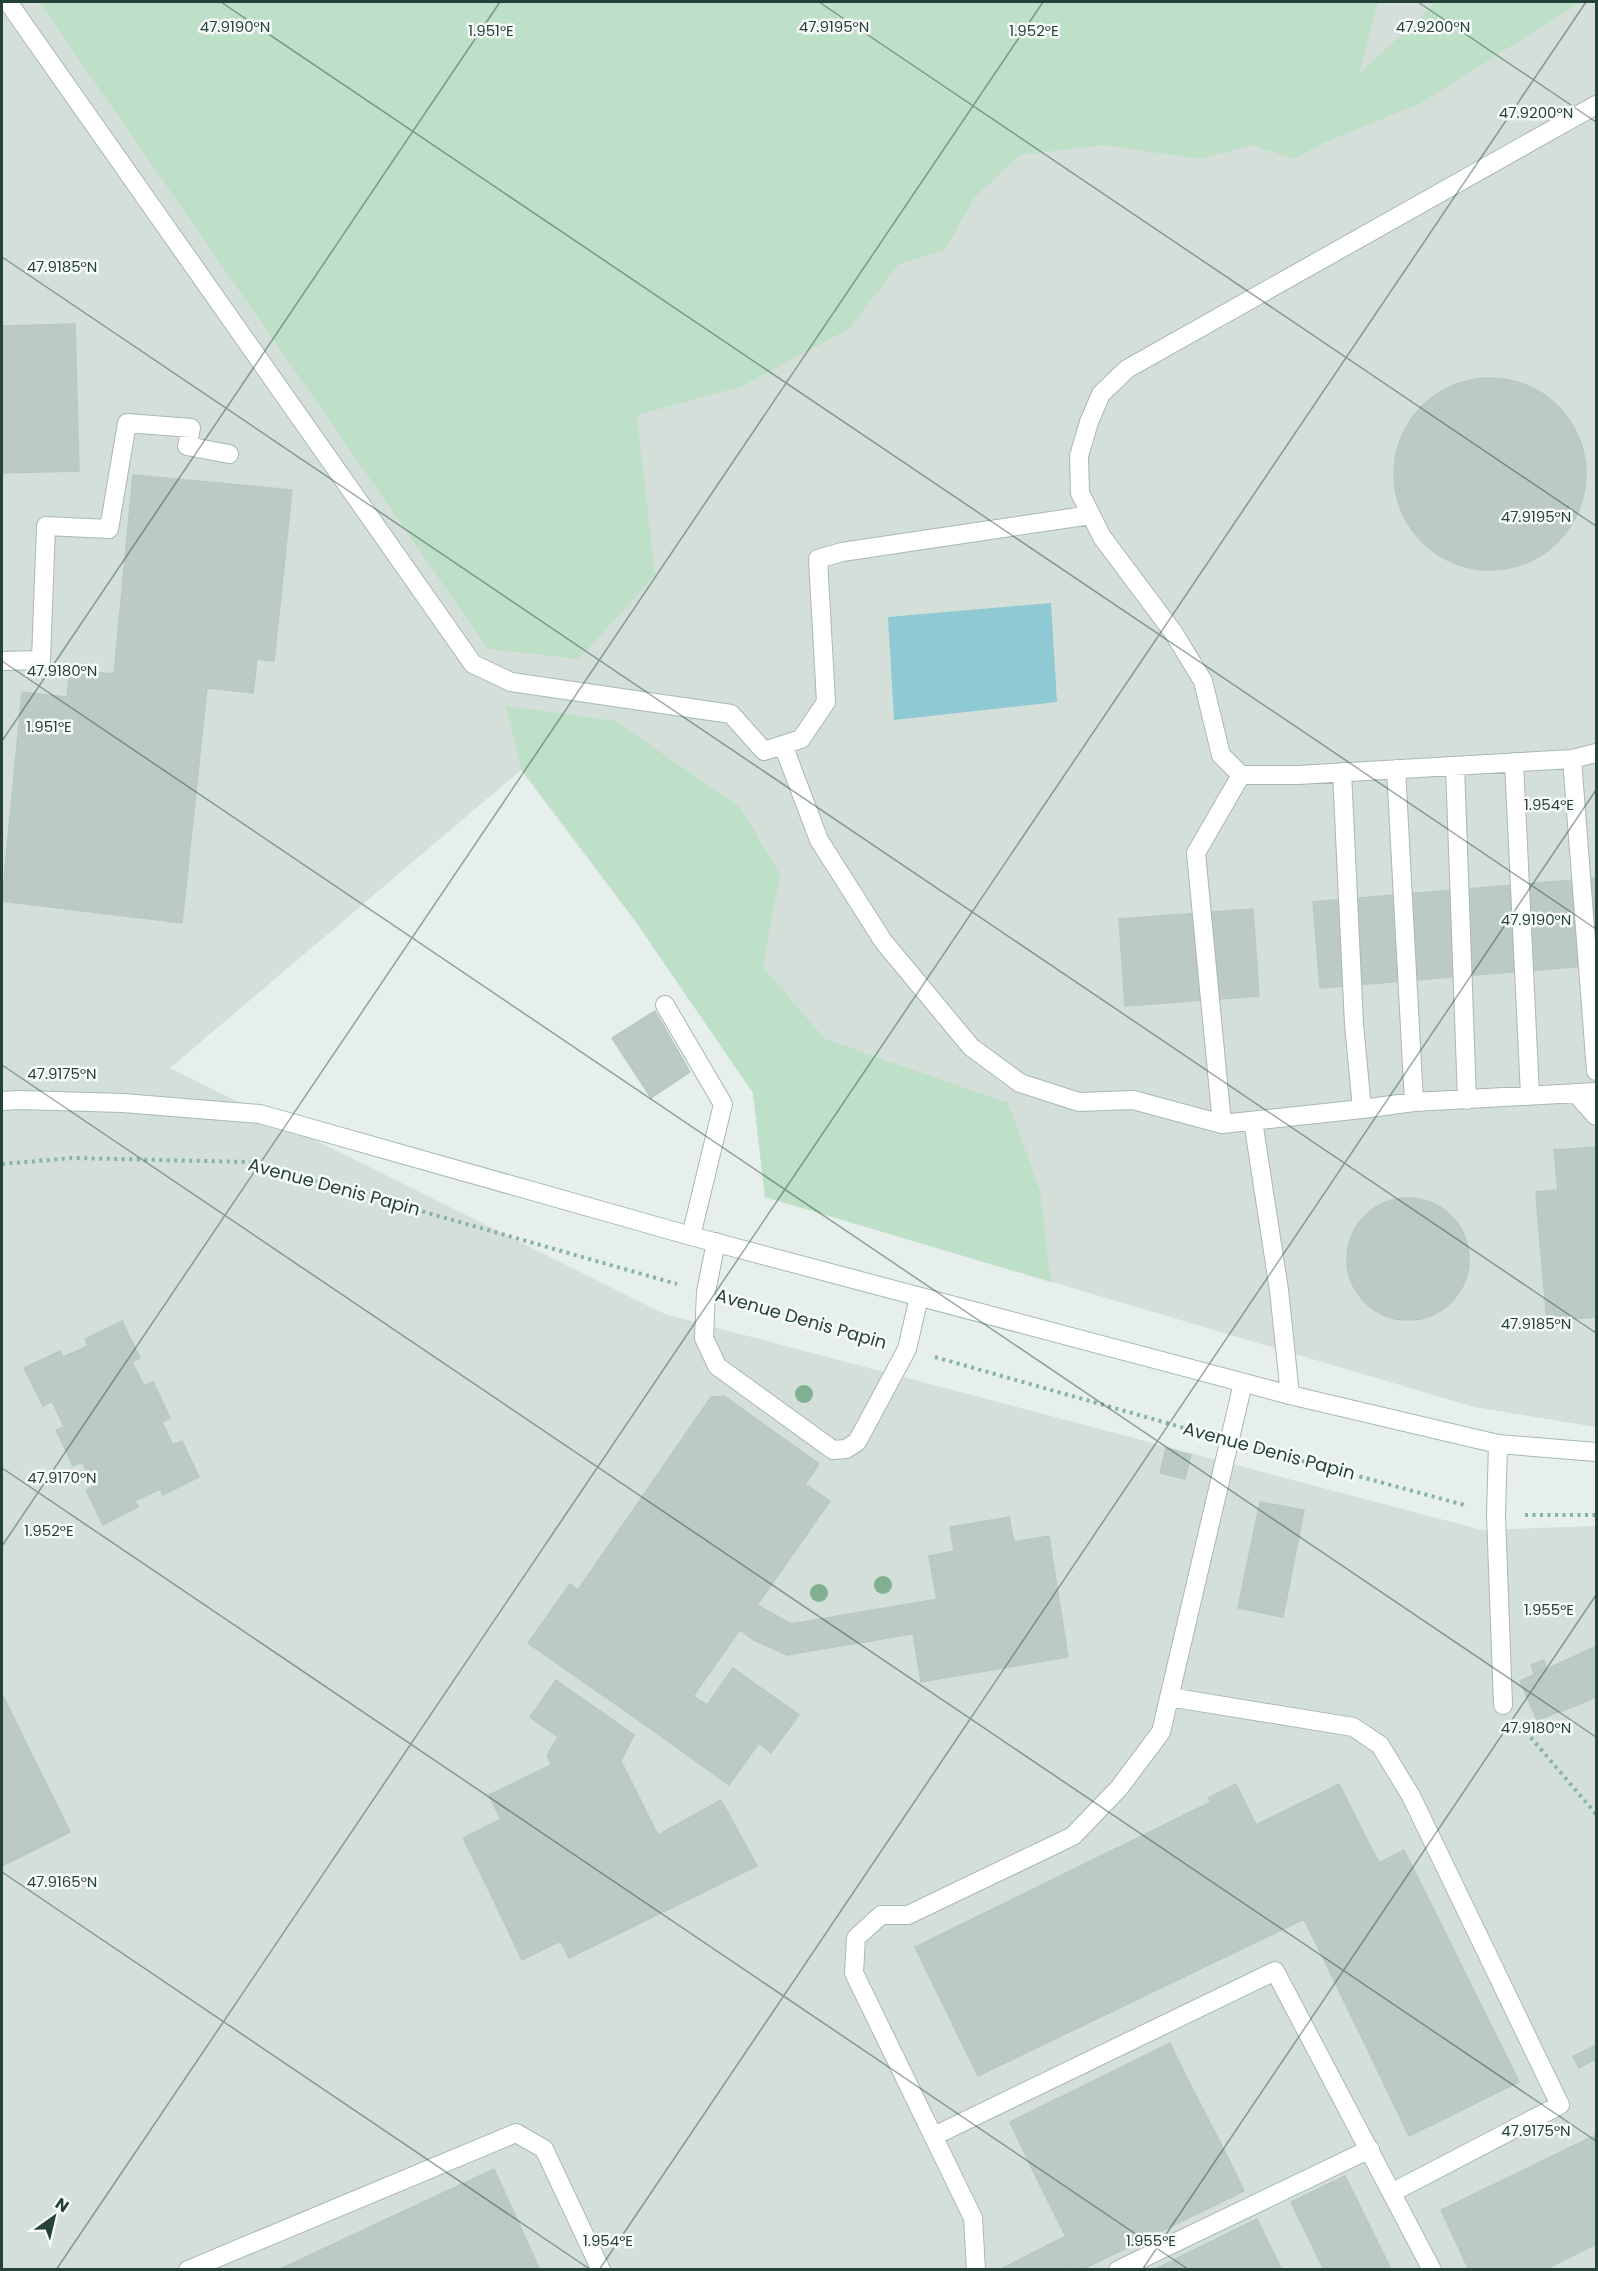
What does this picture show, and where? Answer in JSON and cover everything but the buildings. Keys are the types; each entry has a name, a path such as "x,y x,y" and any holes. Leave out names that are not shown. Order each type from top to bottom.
{"main road":[{"path":"8,2 473,663 511,682 731,714 764,751 801,739 826,702 818,559 842,552 1091,515"},
{"path":"1596,105 1126,369 1101,394 1079,456 1080,493 1102,537 1173,632 1203,681 1221,755 1241,775 1342,772 1572,759 1596,753"},
{"path":"2,661 41,660 46,526 109,530 127,423 191,428 187,446 229,454"},
{"path":"783,745 819,840 883,941 971,1047 1020,1083 1079,1102 1133,1100 1222,1124 1414,1102 1596,1092"},
{"path":"1572,759 1596,1071"},
{"path":"1514,762 1530,1095"},
{"path":"1455,766 1467,1100"},
{"path":"1396,769 1414,1102"},
{"path":"1342,772 1354,1024 1362,1109"},
{"path":"1222,1124 1196,853 1241,775"},
{"path":"665,1005 723,1104 691,1236"},
{"path":"1575,1093 1596,1116"},
{"path":"2,1101 123,1103 260,1114 691,1236 1290,1395 1497,1444 1596,1452"},
{"path":"1253,1121 1279,1290 1290,1395"},
{"path":"716,1242 706,1292 705,1338 717,1366 833,1450 846,1449 857,1442 906,1349 919,1297"},
{"path":"976,2270 973,2218 854,1973 856,1938 881,1916 908,1915 1073,1836 1119,1788 1161,1732 1243,1383"},
{"path":"1497,1444 1496,1515 1503,1705"},
{"path":"1169,1697 1353,1727 1380,1745 1411,1796 1560,2105 1392,2192"},
{"path":"934,2136 1275,1971 1432,2270"},
{"path":"188,2270 516,2133 544,2149 601,2270"},
{"path":"1118,2270 1370,2149"}],"path":[{"name":"Avenue Denis Papin","path":"2,1164 72,1158 249,1162 1496,1515 1596,1515"},
{"path":"1503,1705 1596,1814"}],"shaded area":[{"path":"2,2 1596,2 1596,1427 1474,1407 765,1197 753,1093 636,922 521,770 170,1068 665,1314 1482,1530 1596,1526 1596,2269 2,2270"}],"green space":[{"path":"39,2 1378,2 1359,74 1436,2 1581,2 1421,103 1323,143 1294,159 1252,145 1200,159 1103,145 1020,155 974,198 945,250 899,264 849,329 740,387 637,415 655,575 579,659 488,649"},
{"path":"506,706 615,721 740,807 780,874 763,967 825,1039 1008,1103 1040,1190 1051,1282 765,1197 753,1093 636,922 521,769"}],"water":[{"path":"1051,603 1057,702 894,720 888,617"}]}
